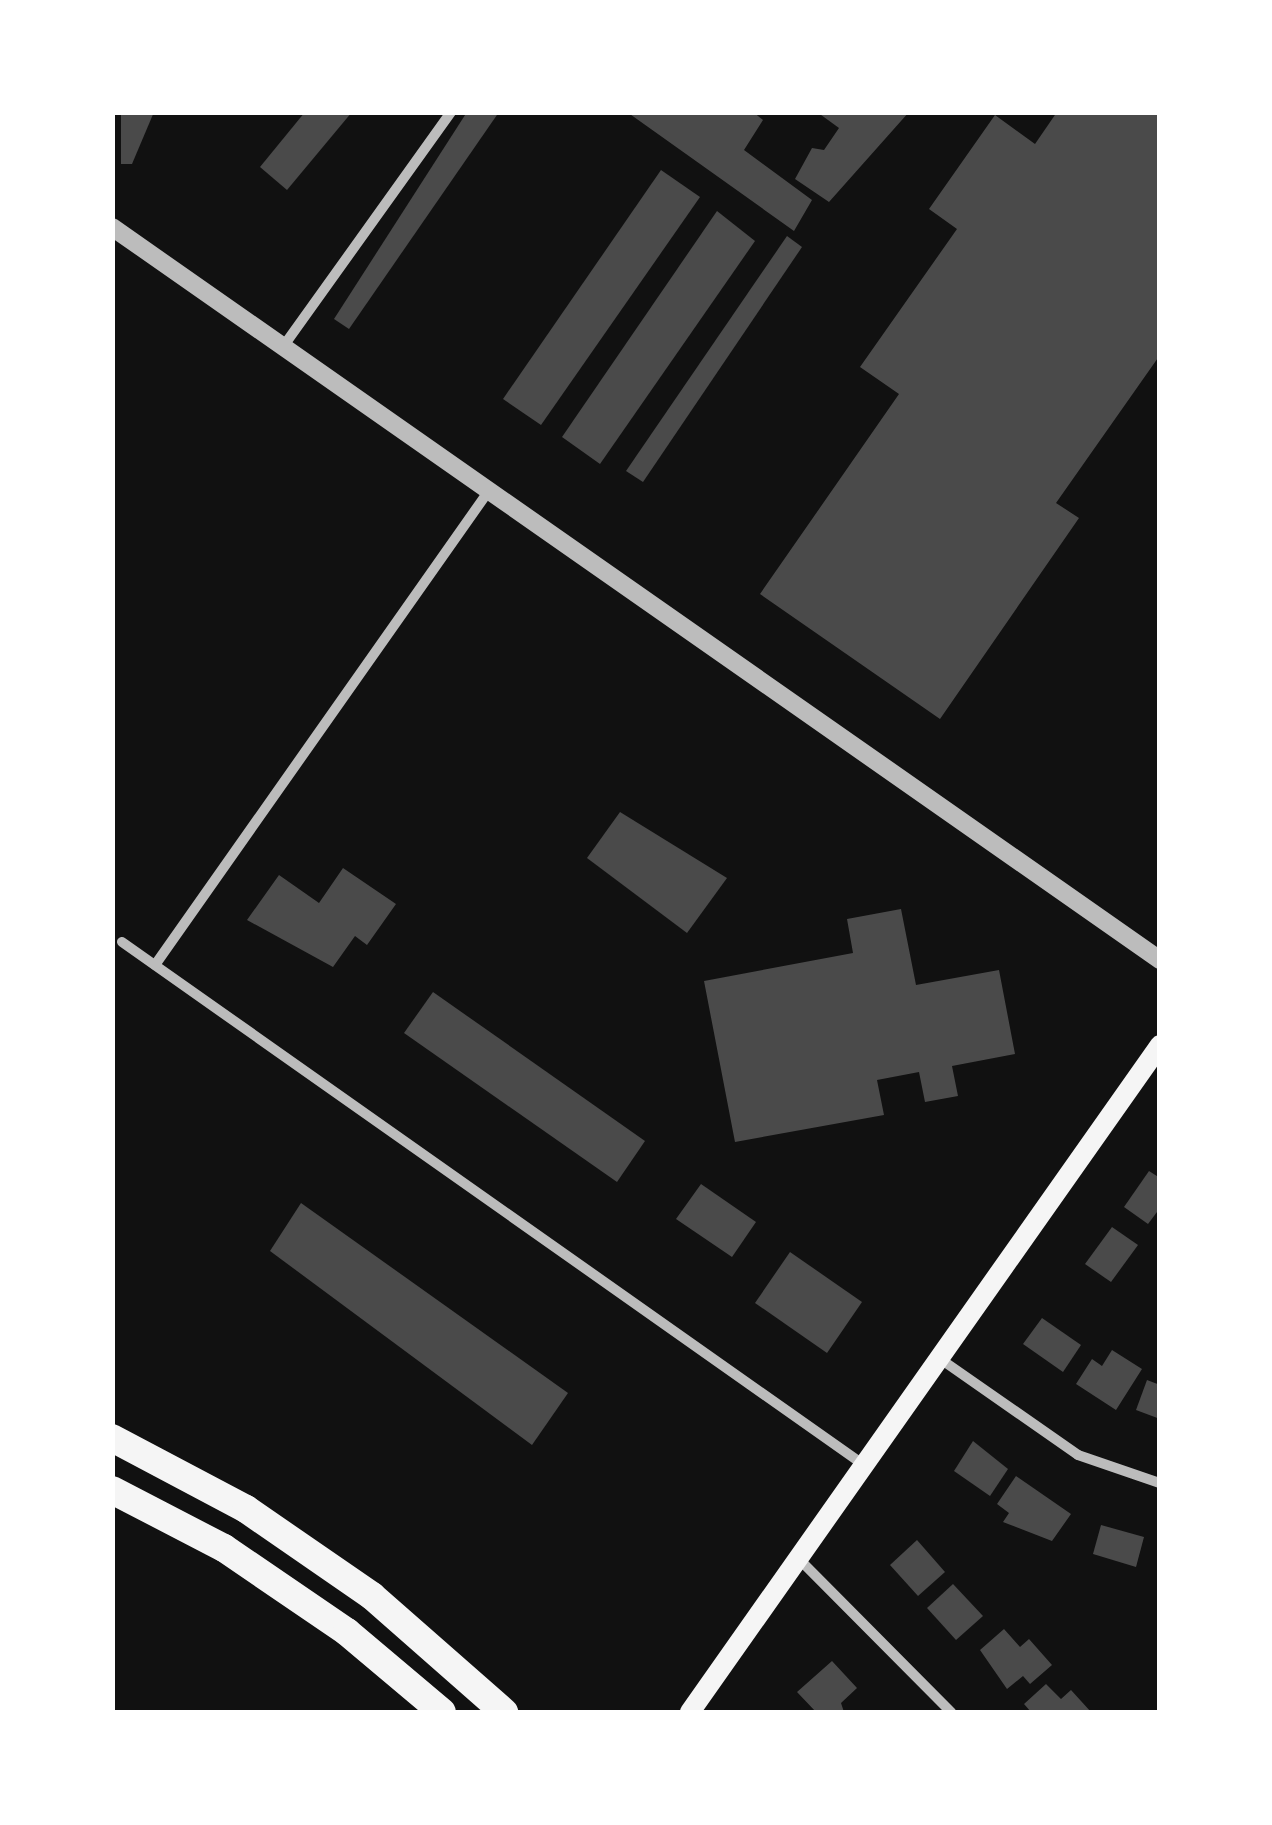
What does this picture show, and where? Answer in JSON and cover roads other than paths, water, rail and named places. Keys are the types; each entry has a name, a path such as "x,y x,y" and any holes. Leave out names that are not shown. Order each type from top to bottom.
{"highway":[{"path":"112,1438 246,1509 372,1596 504,1712"},
{"path":"112,1490 239,1559 442,1712"}],"main road":[{"path":"690,1712 1160,1045"}],"street":[{"path":"286,344 450,112"},
{"path":"112,226 286,344 1160,960"},
{"path":"155,965 490,489"},
{"path":"122,942 864,1465"},
{"path":"939,1358 1078,1455 1160,1483"},
{"path":"798,1558 951,1712"}]}
